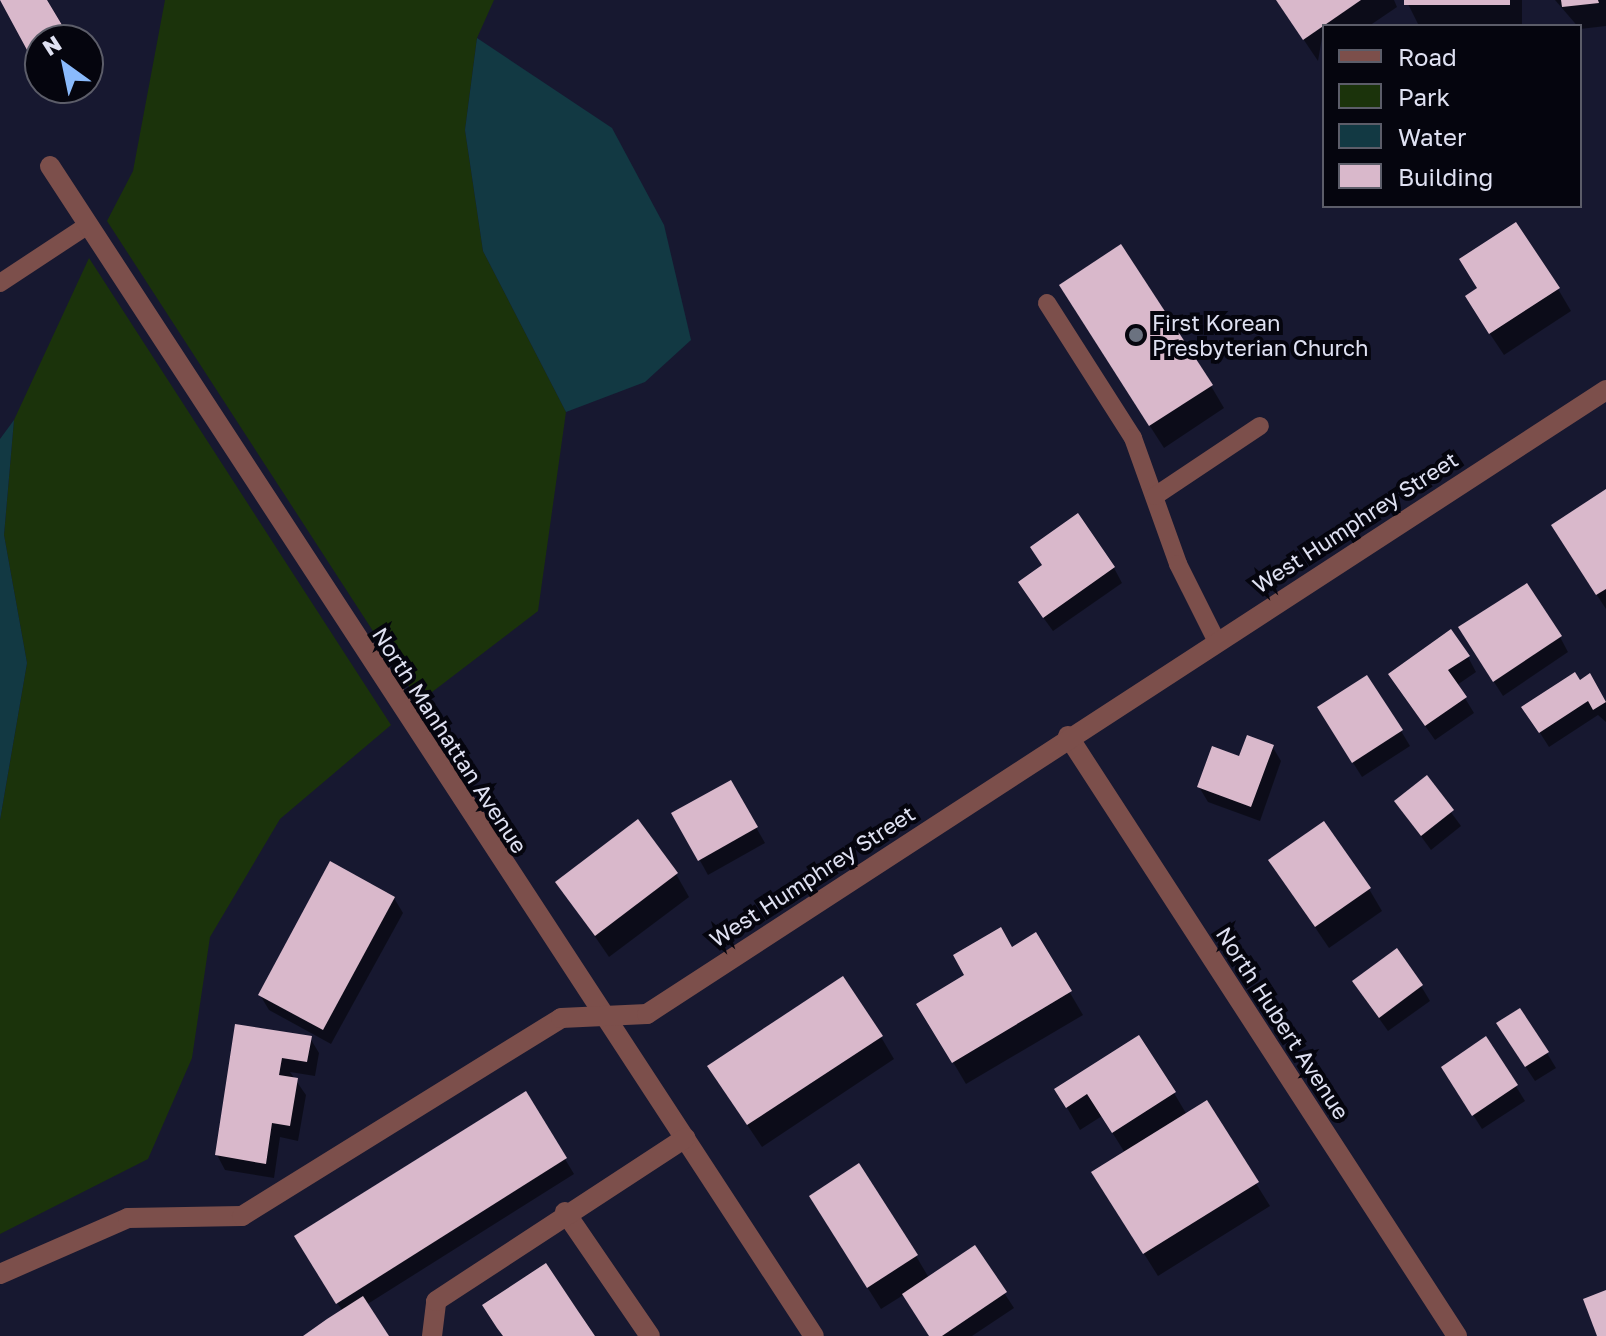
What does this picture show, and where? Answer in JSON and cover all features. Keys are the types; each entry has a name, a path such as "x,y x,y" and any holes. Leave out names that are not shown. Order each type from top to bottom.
{"street":[{"name":"North Manhattan Avenue","path":"50,166 814,1336"},
{"name":"West Humphrey Street","path":"0,1274 128,1218 242,1216 561,1018 647,1014 1068,736 1606,390"},
{"name":"North Hubert Avenue","path":"1068,736 1457,1336"},
{"path":"432,1336 436,1301 565,1212 685,1138"},
{"path":"565,1212 650,1336"}],"lane":[{"path":"0,283 88,225"},
{"path":"1047,303 1133,438 1178,564 1216,640"},
{"path":"1155,496 1260,426"}],"green space":[{"path":"165,0 494,0 477,38 465,130 483,251 566,412 538,611 419,702 107,221 133,171"},
{"path":"89,258 391,725 280,819 210,937 192,1058 148,1159 0,1234 0,820 27,663 4,535 14,420"}],"water":[{"path":"477,38 612,128 664,225 691,340 645,382 566,412 483,251 465,130"},
{"path":"14,420 4,535 27,663 0,820 0,439"}],"building":[{"path":"0,0 47,0 61,24 24,24 24,44"},
{"path":"1276,0 1361,0 1322,24 1303,40"},
{"path":"1404,0 1510,0 1510,5 1404,5"},
{"path":"1561,0 1598,0 1599,3 1562,7"},
{"path":"1516,222 1560,288 1489,334 1465,296 1477,288 1459,259"},
{"name":"First Korean Presbyterian Church","path":"1121,244 1213,385 1149,426 1059,285"},
{"path":"1606,489 1606,589 1596,595 1551,525"},
{"path":"1078,513 1115,567 1043,618 1018,582 1042,565 1030,547"},
{"path":"1527,583 1562,636 1493,682 1458,627"},
{"path":"1451,629 1470,656 1448,670 1467,697 1425,726 1388,674"},
{"path":"1575,672 1580,680 1590,673 1606,702 1593,710 1588,701 1539,733 1521,707"},
{"path":"1367,675 1403,730 1352,763 1317,707"},
{"path":"1247,735 1274,745 1251,807 1197,787 1212,746 1239,756"},
{"path":"1427,775 1454,810 1421,836 1394,801"},
{"path":"731,780 758,827 698,861 671,813"},
{"path":"638,819 678,873 595,936 555,882"},
{"path":"1324,821 1371,888 1315,927 1268,860"},
{"path":"330,861 395,897 323,1030 258,995"},
{"path":"1001,927 1012,947 1036,932 1072,991 952,1063 916,1004 964,975 953,955"},
{"path":"1397,948 1423,985 1379,1018 1352,981"},
{"path":"843,976 883,1036 747,1125 707,1066"},
{"path":"1520,1008 1549,1052 1525,1067 1496,1023"},
{"path":"235,1024 312,1036 307,1062 282,1058 279,1075 298,1078 290,1126 272,1123 266,1164 215,1155"},
{"path":"1139,1035 1176,1092 1112,1133 1087,1094 1066,1108 1054,1089"},
{"path":"1486,1036 1518,1085 1472,1116 1441,1067"},
{"path":"526,1091 567,1158 336,1304 294,1236"},
{"path":"1207,1100 1259,1182 1143,1254 1091,1172"},
{"path":"859,1163 918,1255 867,1288 809,1196"},
{"path":"975,1245 1007,1292 942,1336 929,1336 902,1294"},
{"path":"546,1263 595,1336 503,1336 497,1328 482,1305"},
{"path":"1606,1290 1606,1336 1597,1336 1583,1299"},
{"path":"363,1296 389,1336 303,1336 327,1319"}],"place":[{"name":"First Korean Presbyterian Church","path":"1136,335"}]}
